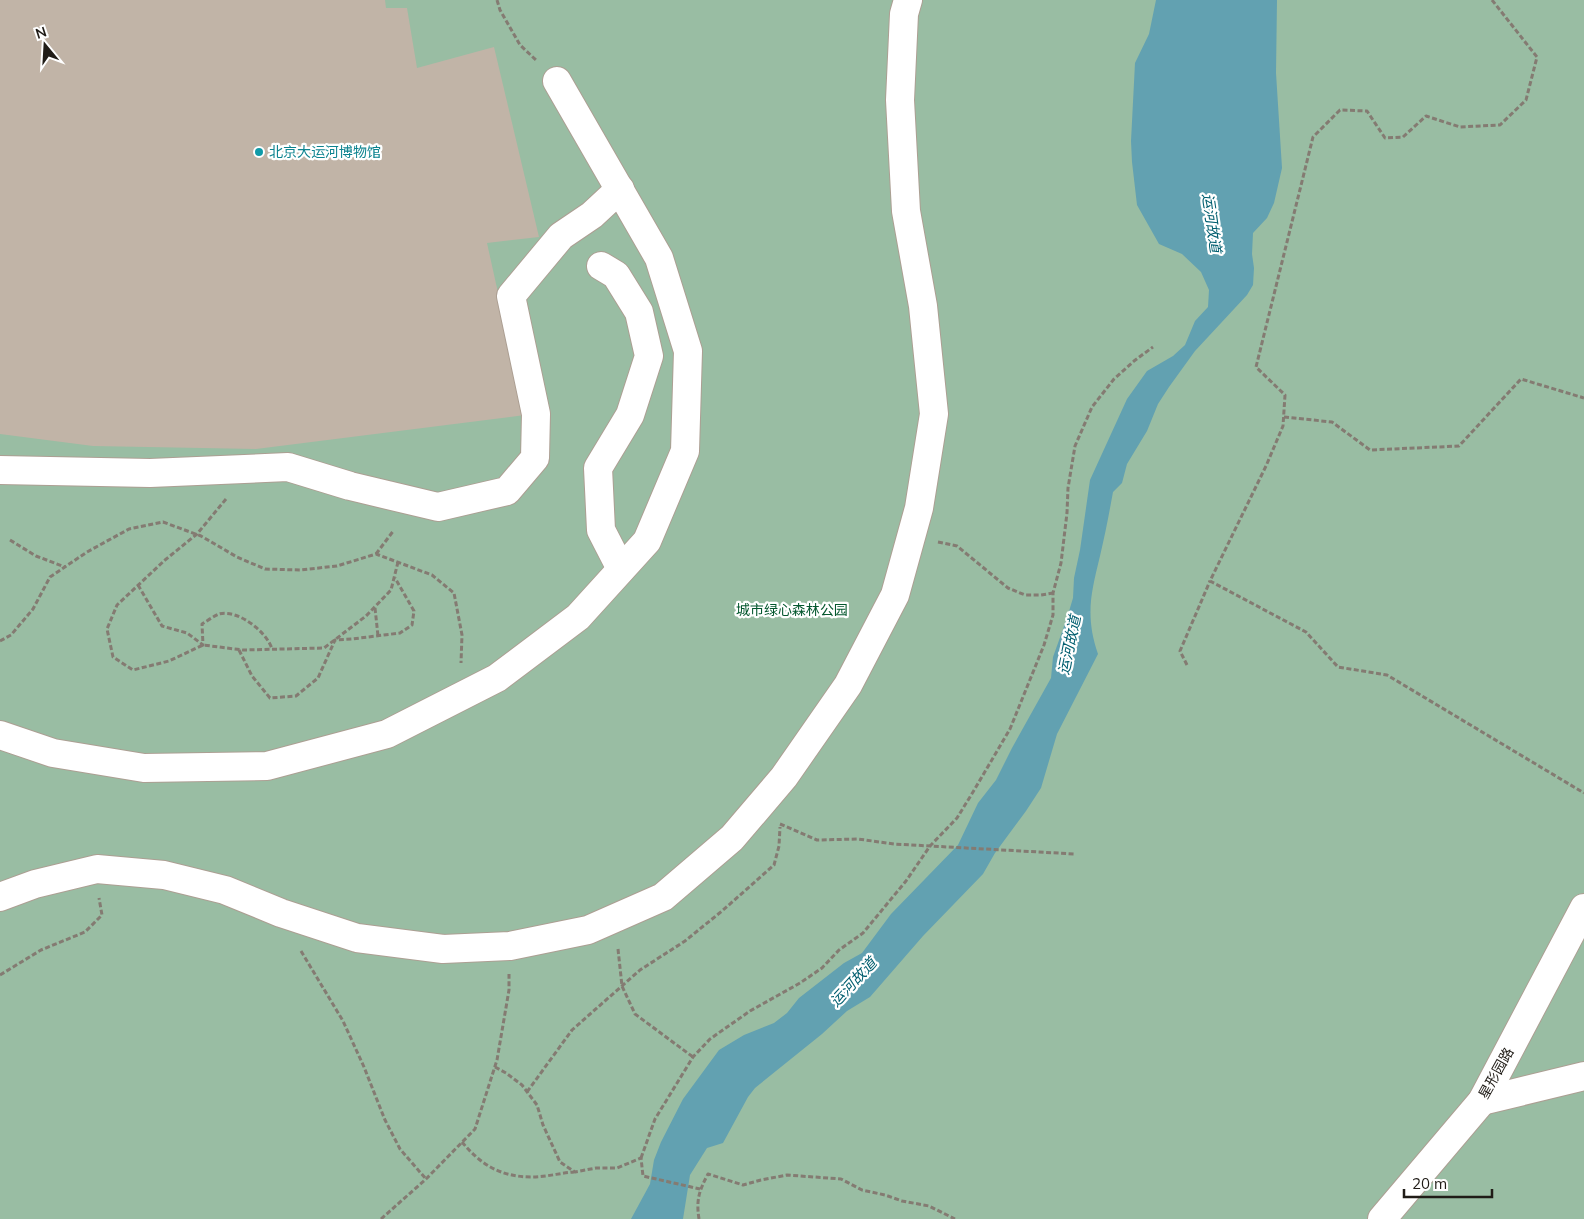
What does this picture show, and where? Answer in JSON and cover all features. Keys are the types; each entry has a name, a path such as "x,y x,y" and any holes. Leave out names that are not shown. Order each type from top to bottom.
{"street":[{"path":"0,897 35,884 97,869 164,875 225,890 281,913 357,938 443,949 510,946 588,930 663,897 732,838 784,777 848,685 895,595 919,508 934,414 923,306 906,212 900,100 904,14 908,0"},
{"path":"0,735 53,753 144,768 267,766 387,734 497,678 578,617 647,541 685,451 688,351 659,258 557,81"},
{"path":"0,470 150,473 288,468 350,486 438,507 506,491 536,458 536,414 511,296 561,236 592,215 620,189"},
{"path":"601,266 616,275 639,312 649,356 630,415 598,468 602,530 622,569"},
{"name":"星形园路","path":"1382,1219 1482,1101 1584,908"},
{"path":"1482,1101 1584,1076"}],"path":[{"path":"497,0 500,10 520,45 557,81"},
{"path":"1187,664 1180,651 1210,581 1266,466 1283,426 1285,395 1256,367 1313,137 1340,110 1367,111 1385,138 1403,137 1426,116 1460,127 1500,125 1526,100 1538,57 1492,0"},
{"path":"699,1189 643,1176 640,1158 655,1119 693,1057 710,1039 750,1011 800,983 822,968 839,950 863,933 906,881 930,846 956,818 1010,729 1044,645 1053,615 1053,593 1061,563 1068,488 1075,446 1092,407 1114,379 1134,361 1153,348"},
{"path":"1284,417 1332,422 1370,450 1459,446 1521,379 1584,398"},
{"path":"203,645 169,661 133,670 113,657 107,629 117,605 164,560 197,534 228,496"},
{"path":"0,640 10,635 33,608 50,578 87,552 129,529 163,522 197,534 237,557 265,569 300,570 337,566 376,554 394,530"},
{"path":"911,537 957,546 1008,588 1025,595 1053,593"},
{"path":"10,540 36,556 66,567"},
{"path":"376,554 432,575 454,593 462,635 462,696"},
{"path":"138,585 162,626 187,633 203,645 239,649 324,648 366,616 391,590 398,562"},
{"path":"335,640 400,633 412,625 414,611 395,576"},
{"path":"1210,581 1306,632 1338,667 1387,675 1584,793"},
{"path":"375,607 378,636"},
{"path":"203,645 202,624 220,614 238,615 257,628 270,642 272,649"},
{"path":"239,649 252,676 270,698 296,696 318,678 335,640"},
{"path":"756,809 780,824 818,840 858,839 930,846 1075,854"},
{"path":"527,1092 572,1030 640,970 685,941 774,865 779,846 780,824"},
{"path":"0,975 41,950 85,932 102,915 98,893 97,869"},
{"path":"281,913 343,1021 364,1066 385,1120 400,1149 426,1179"},
{"path":"613,918 622,986 635,1014 693,1057"},
{"path":"381,1219 426,1179 475,1129 495,1067 509,990 510,946"},
{"path":"495,1067 517,1081 537,1105 543,1125 560,1162 575,1172"},
{"path":"462,1142 474,1156 499,1172 532,1177 596,1168 617,1168 640,1158"},
{"path":"699,1219 697,1206 699,1189 708,1174 743,1185 788,1175 840,1179 862,1190 902,1201 930,1206 955,1219"}],"green space":[{"name":"城市绿心森林公园","path":"0,0 1584,0 1584,1219 0,1219"}],"water":[{"name":"运河故道","path":"1156,0 1277,0 1276,73 1282,168 1274,203 1267,218 1253,233 1253,285 1247,295 1195,351 1169,387 1158,404 1147,431 1127,464 1122,483 1113,492 1092,593 1092,628 1098,654 1057,734 1041,788 995,853 983,874 923,936 870,997 847,1011 822,1034 755,1088 748,1097 723,1143 707,1148 690,1175 683,1219 631,1219 650,1184 654,1160 683,1099 719,1050 744,1035 774,1023 787,1013 799,998 844,963 862,953 891,914 958,845 978,803 996,780 1051,678 1053,657 1073,598 1074,578 1090,480 1127,399 1147,371 1173,356 1185,345 1195,321 1208,307 1209,290 1201,272 1182,254 1159,244 1137,205 1131,141 1135,63 1149,34"}],"building":[{"name":"北京大运河博物馆","path":"0,0 385,0 386,8 407,8 417,68 494,47 539,237 487,243 525,415 256,449 93,446 0,434"}],"place":[{"name":"北京大运河博物馆","path":"259,152"}]}
